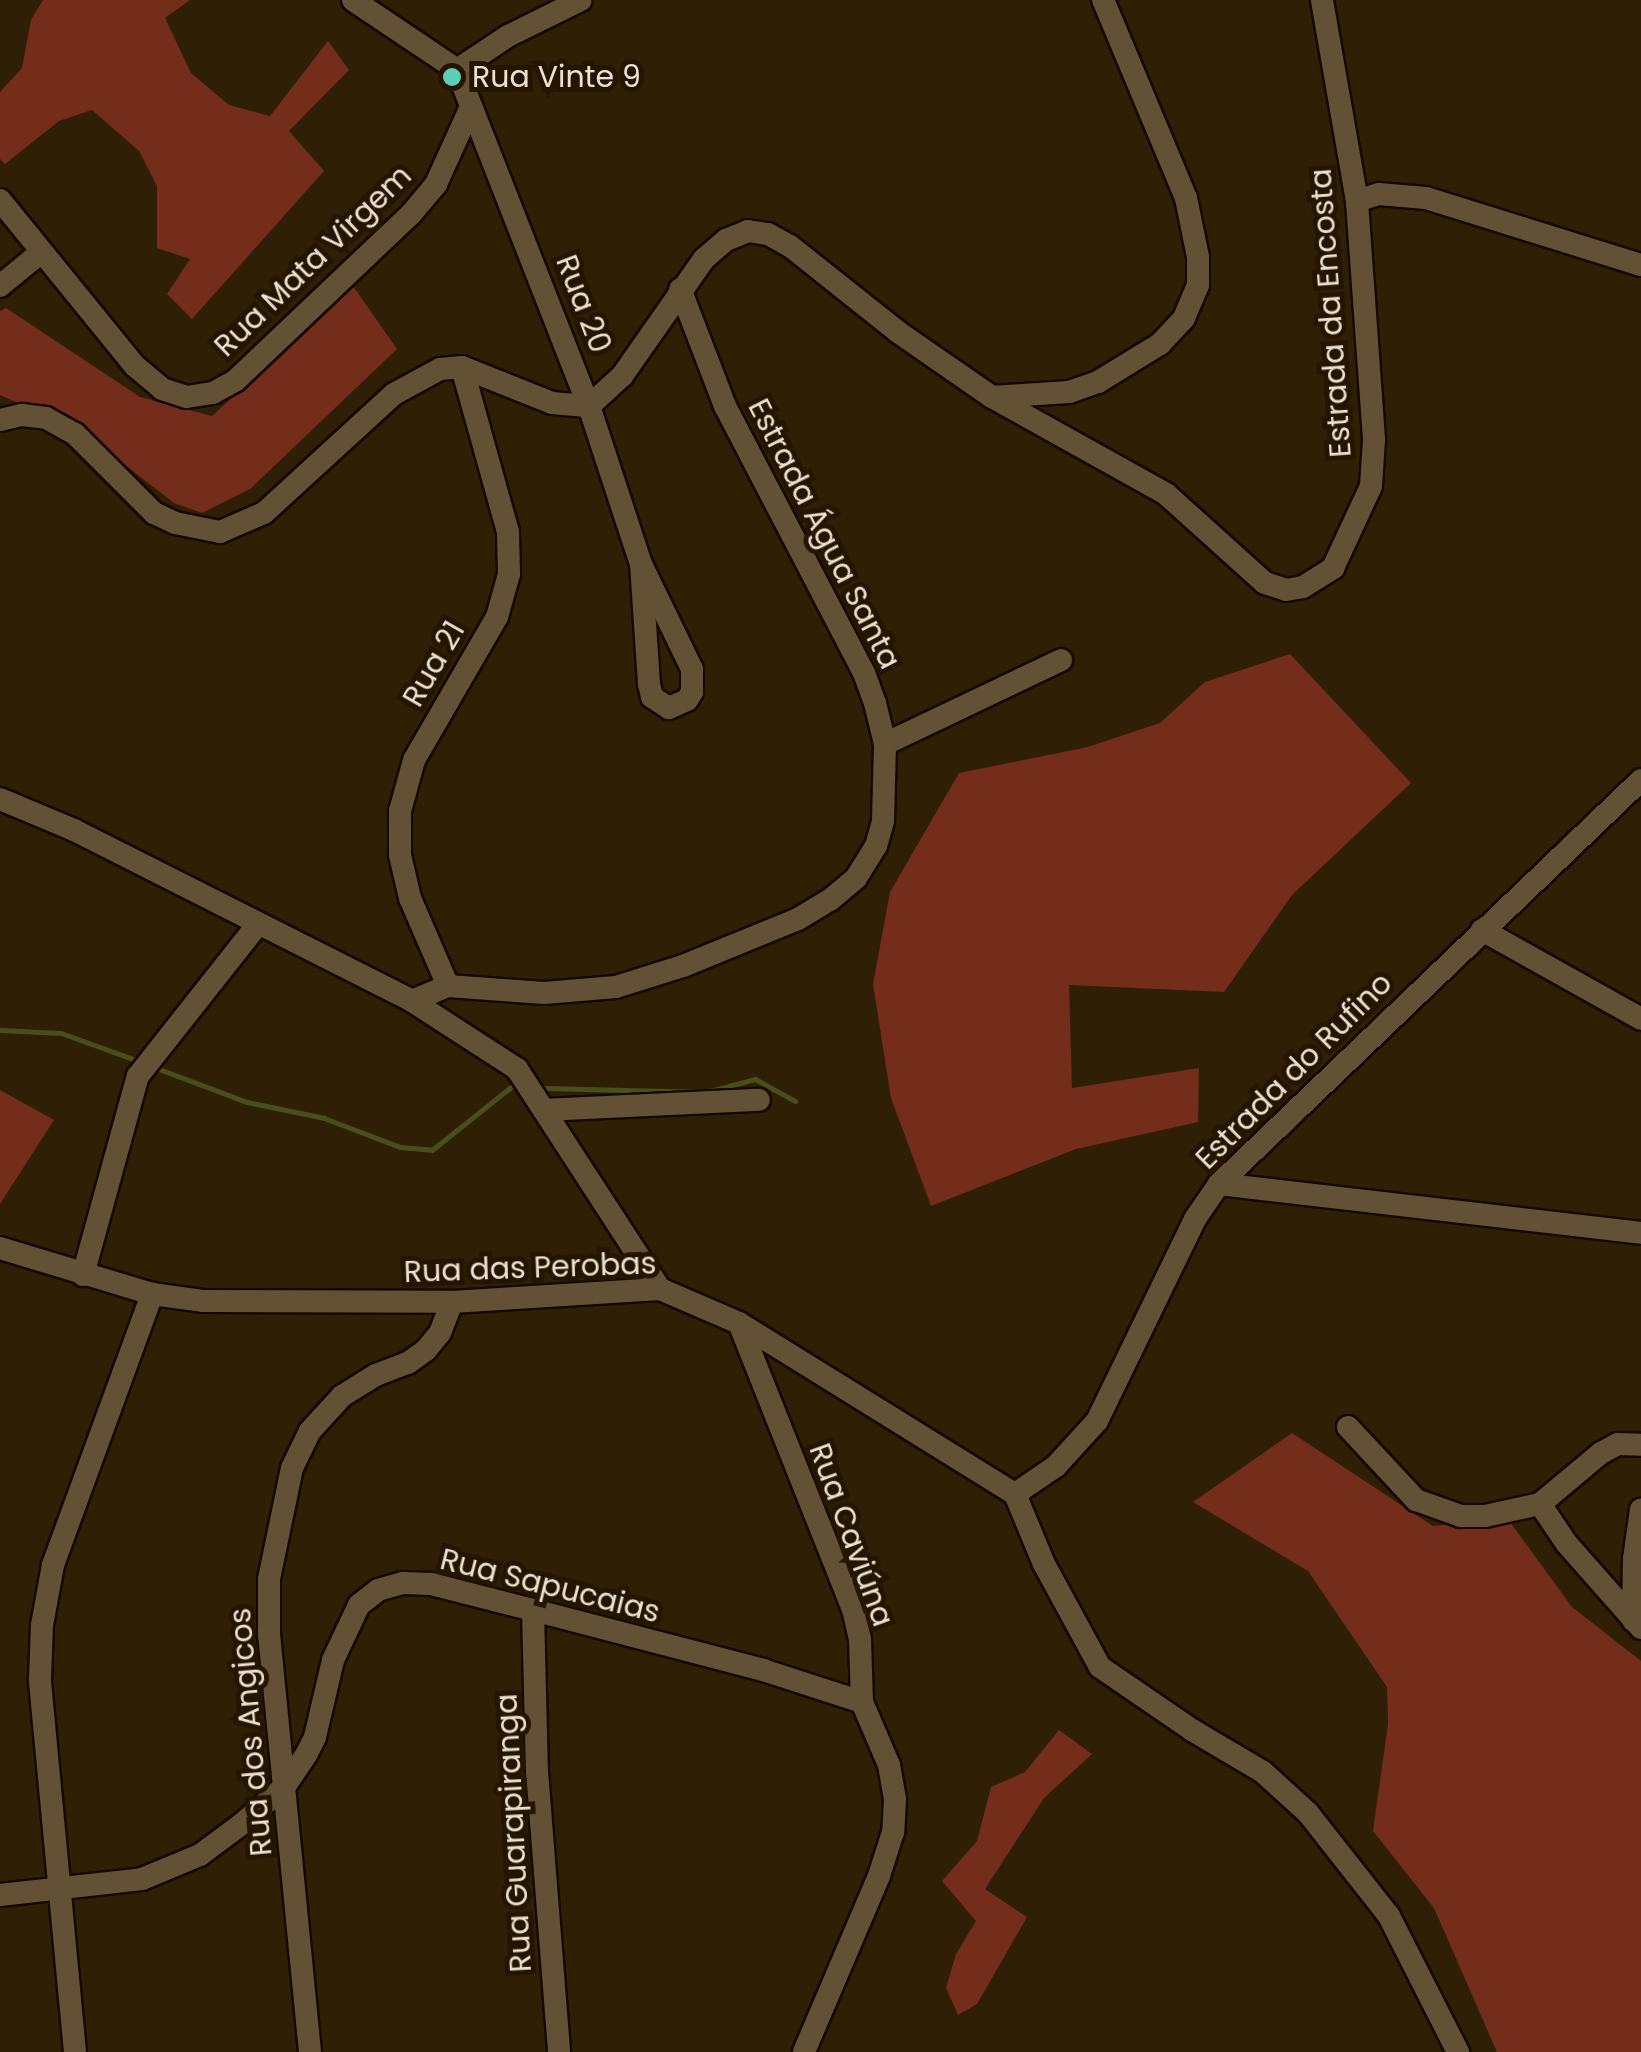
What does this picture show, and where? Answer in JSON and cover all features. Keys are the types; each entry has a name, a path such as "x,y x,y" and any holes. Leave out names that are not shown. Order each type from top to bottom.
{"street":[{"path":"353,0 457,70 508,36 581,0"},
{"path":"0,420 22,415 46,418 74,434 154,513 175,524 220,532 264,513 394,394 440,369 462,367 552,404 589,406 622,376 680,289 726,240 748,231 768,234 790,246 898,332 992,398 1068,392 1132,364 1160,344 1184,318 1198,285 1198,256 1186,198 1103,0"},
{"name":"Estrada da Encosta","path":"992,398 1166,494 1265,583 1286,590 1320,579 1342,552 1371,486 1374,439 1356,201 1322,0"},
{"name":"Rua 20","path":"457,70 589,406 642,564 692,669 692,692 687,700 668,708 652,697 642,564"},
{"name":"Rua Mata Virgem","path":"0,200 135,366 162,389 188,398 213,393 236,380 411,214 436,184 471,107"},
{"path":"1356,201 1378,194 1426,198 1641,264"},
{"path":"0,286 40,253"},
{"name":"Estrada Água Santa","path":"412,1001 448,986 544,994 616,987 683,966 798,919 856,878 876,846 884,820 885,744 864,673 725,406 680,289"},
{"name":"Rua 21","path":"448,986 410,898 400,855 400,811 414,760 497,616 509,574 508,532 500,495 462,367"},
{"path":"885,744 1061,660"},
{"name":"Estrada do Rufino","path":"1014,1494 1056,1466 1097,1421 1195,1219 1219,1184 1641,780"},
{"path":"0,799 74,830 412,1001 517,1069 660,1289"},
{"path":"83,1276 138,1076 258,924"},
{"path":"1482,930 1641,1019"},
{"path":"544,1110 759,1100"},
{"path":"1219,1184 1637,1240"},
{"name":"Rua das Perobas","path":"0,1248 152,1294 267,1304 452,1302 660,1289 739,1323 1014,1494"},
{"path":"74,2052 40,1679 42,1624 52,1565 152,1294"},
{"name":"Rua dos Angicos","path":"310,2052 269,1636 269,1579 292,1468 310,1431 342,1396 426,1350 440,1333 452,1302"},
{"name":"Rua Caviúna","path":"739,1323 853,1610 860,1639 862,1702 889,1766 895,1799 893,1832 804,2052"},
{"path":"1348,1427 1398,1486 1442,1512 1486,1516 1540,1504 1601,1453 1618,1444 1641,1444"},
{"path":"1014,1494 1044,1564 1100,1667 1262,1772 1308,1813 1389,1916 1458,2052"},
{"path":"1540,1504 1567,1544 1637,1624"},
{"path":"1637,1624 1634,1559 1641,1510"},
{"name":"Rua Sapucaias","path":"0,1895 142,1880 200,1855 284,1786 315,1737 346,1626 359,1605 378,1590 403,1584 431,1584 534,1610 763,1670 862,1702"},
{"name":"Rua Guarapiranga","path":"534,1610 537,1772 559,2052"}],"shaded area":[{"path":"43,0 190,0 165,18 191,73 229,105 270,116 328,41 349,70 289,131 324,171 192,319 167,294 190,259 157,248 157,186 139,151 92,110 59,121 5,164 0,159 0,92 22,68 31,20"},
{"path":"353,286 397,349 250,489 202,513 174,503 80,430 0,395 0,311 6,308 140,397 212,416"},
{"path":"1290,654 1411,783 1292,895 1224,992 1069,985 1072,1088 1199,1068 1198,1122 1076,1149 931,1206 891,1098 873,984 890,892 959,773 1088,747 1160,723 1205,682"},
{"path":"0,1090 54,1120 0,1204"},
{"path":"1292,1433 1433,1526 1507,1518 1572,1607 1641,1661 1641,2052 1497,2052 1434,1908 1373,1831 1388,1724 1387,1687 1308,1571 1193,1502"},
{"path":"1059,1730 1092,1754 1044,1798 985,1889 1027,1917 977,2004 958,2015 946,1988 956,1954 976,1921 942,1881 977,1841 991,1787 1025,1772"}],"waterway":[{"path":"0,1030 61,1033 133,1059"},
{"path":"159,1069 247,1102 324,1118 400,1147 432,1150 511,1087"},
{"path":"545,1088 706,1092 755,1079 795,1101"}],"place":[{"name":"Rua Vinte 9","path":"452,77"}]}
